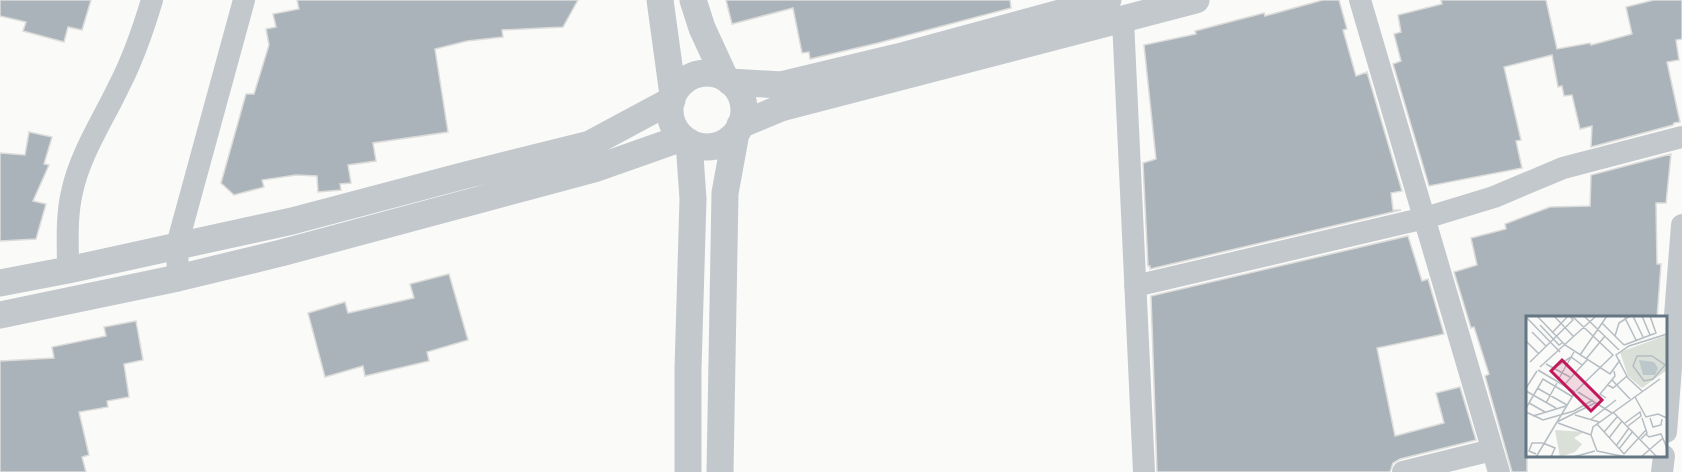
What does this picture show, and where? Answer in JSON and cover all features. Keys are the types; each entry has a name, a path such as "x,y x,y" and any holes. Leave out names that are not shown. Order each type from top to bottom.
{"street":[{"path":"68,270 67,227 72,191 88,147 120,85 141,35 152,0"},
{"path":"178,278 177,245 244,0"},
{"path":"660,0 674,129 685,140 703,147 715,146 726,141 738,129 781,108 1115,10"},
{"path":"693,0 702,28 728,80 741,96 744,109 725,193 720,472"},
{"path":"0,283 291,221 590,144 672,98 680,85 700,74 713,74 728,80 781,84 1115,10 1196,0"},
{"path":"1360,0 1498,472"},
{"path":"1115,10 1135,286 1144,472"},
{"path":"1135,286 1425,218 1494,197 1563,168 1682,137"},
{"path":"0,315 178,278 281,253 594,170 685,140"},
{"path":"685,140 693,199 688,369 688,472"},
{"path":"1667,408 1682,225"},
{"path":"1404,472 1492,450"},
{"path":"1662,472 1664,457"}],"building":[{"path":"0,0 91,0 82,30 68,27 64,42 23,31 26,22 0,16"},
{"path":"297,0 578,0 563,27 502,30 503,37 467,41 435,49 448,132 373,143 376,161 348,165 351,183 340,184 341,190 318,192 317,176 296,175 262,180 264,187 234,195 221,183 246,94 254,94 269,45 266,29 276,27 273,14 299,9"},
{"path":"726,0 1010,0 1011,8 810,59 809,52 802,53 793,8 732,24"},
{"path":"1323,0 1339,0 1347,29 1343,30 1356,76 1367,72 1402,191 1391,193 1393,210 1401,210 1150,269 1143,163 1156,159 1144,45 1196,34 1195,31 1264,13 1265,16"},
{"path":"1441,0 1546,0 1557,49 1590,43 1591,45 1632,34 1626,7 1654,0 1682,0 1682,39 1676,40 1679,60 1667,62 1680,122 1591,147 1592,126 1580,129 1572,95 1564,96 1562,86 1558,87 1552,55 1504,67 1521,140 1516,141 1522,168 1429,186 1393,64 1401,61 1394,34 1401,32 1398,15 1442,4"},
{"path":"29,132 52,137 44,164 49,165 33,201 46,204 36,239 0,241 0,153 25,155"},
{"path":"1671,154 1666,203 1656,203 1657,264 1661,264 1657,316 1526,316 1527,472 1512,472 1485,376 1489,374 1474,327 1471,328 1454,272 1477,265 1471,238 1506,229 1505,224 1550,207 1590,206 1591,175"},
{"path":"1408,236 1422,281 1428,279 1444,334 1377,348 1395,436 1444,423 1436,393 1460,387 1476,440 1400,459 1393,463 1390,472 1157,472 1151,296"},
{"path":"449,274 468,340 427,352 429,361 365,376 363,366 325,377 308,313 345,302 348,313 414,298 410,284"},
{"path":"136,321 143,360 124,364 129,397 107,401 108,407 79,412 89,455 82,457 86,472 0,472 0,361 54,358 52,347 106,336 104,327"}]}
